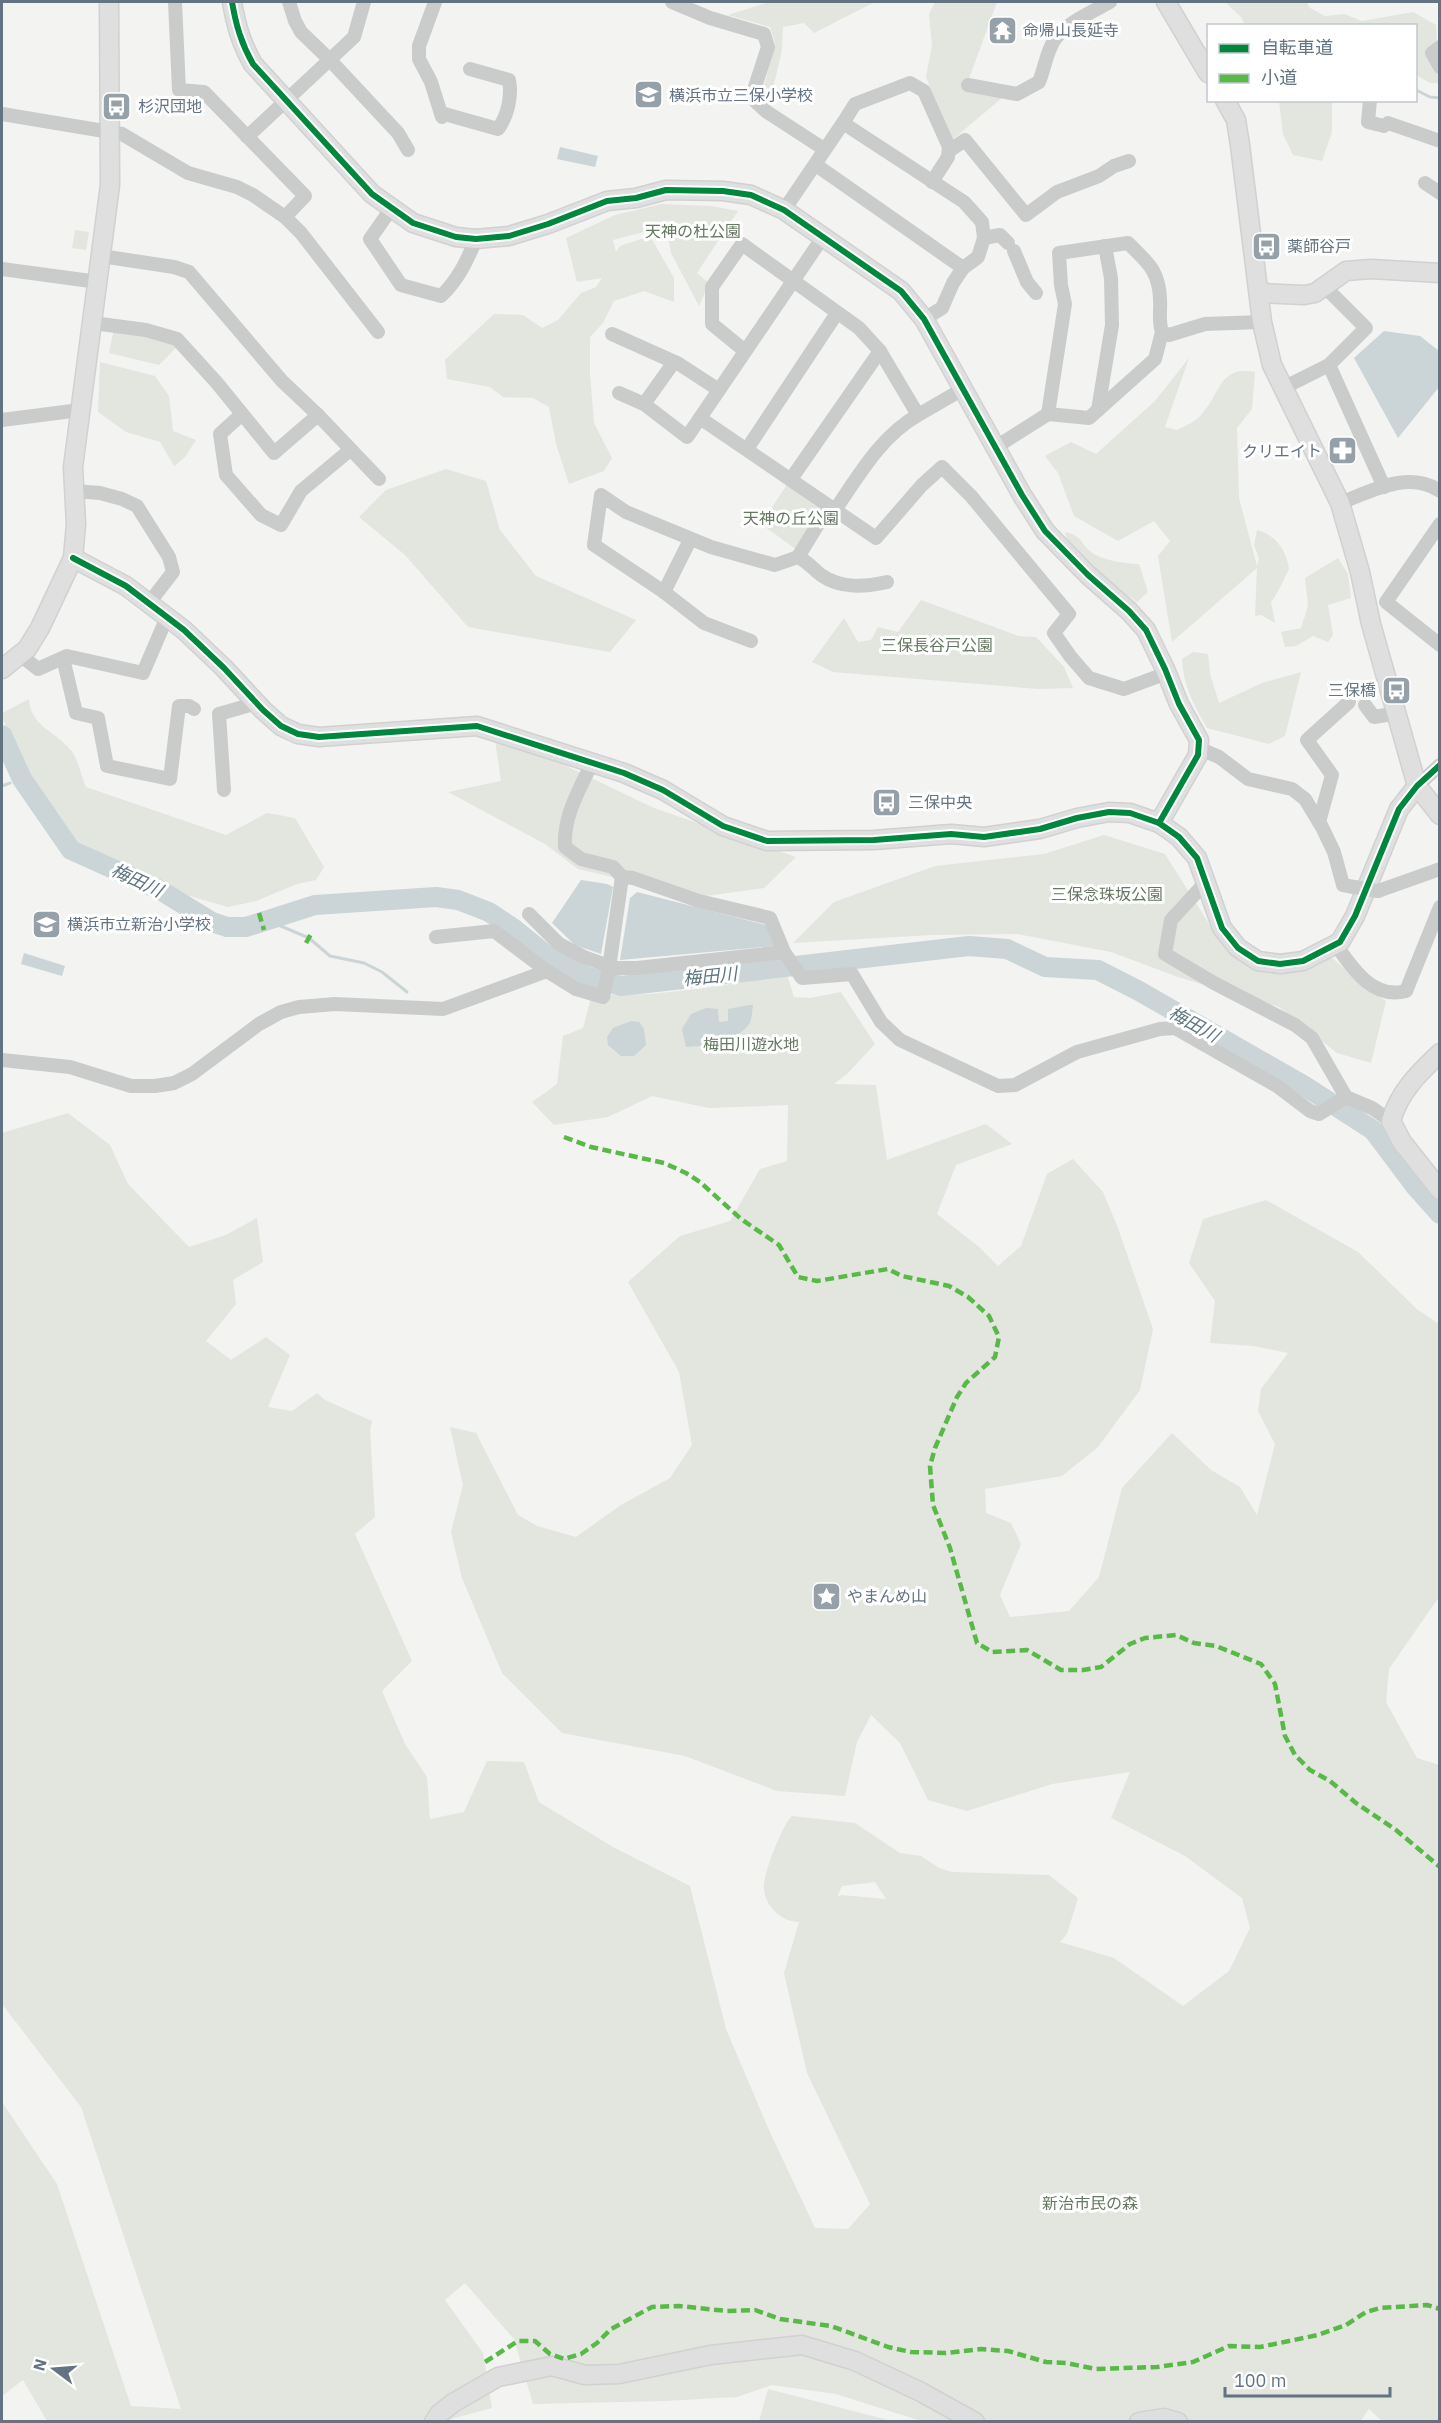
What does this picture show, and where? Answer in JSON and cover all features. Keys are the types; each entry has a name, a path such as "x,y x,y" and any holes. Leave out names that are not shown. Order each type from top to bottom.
{"street":[{"path":"2,669 27,649 40,628 73,558 76,525 73,467 110,185 109,2"},
{"path":"175,2 179,90 204,92 304,196 285,217"},
{"path":"232,2 241,44 253,64 364,186 391,209 413,223 456,237 476,239 509,236 548,224 607,201 636,198 666,190 732,192 751,195 784,210 901,291 924,319 1022,495 1046,531 1146,630 1179,704 1199,740 1198,755 1159,823"},
{"path":"289,2 301,32 398,134 408,150"},
{"path":"247,137 354,37 364,2"},
{"path":"435,2 419,46 418,59 431,82 441,115 498,129 512,93 509,80 470,69"},
{"path":"672,2 710,18 764,34 768,47 754,90 756,102 767,112 824,149"},
{"path":"968,85 1017,94 1039,82 1046,58 1056,39 1068,27 1110,2"},
{"path":"1166,2 1207,69"},
{"path":"1440,47 1432,53 1440,67"},
{"path":"784,210 855,104 910,83 924,91 949,147 948,157 932,182"},
{"path":"1226,102 1236,120 1262,322 1272,365 1340,503 1360,572 1371,624 1417,786 1440,815"},
{"path":"1370,102 1368,122 1384,126 1388,123 1440,141"},
{"path":"2,114 122,134 188,173 237,187 253,195 285,217 313,246 378,332"},
{"path":"843,123 973,210 982,222 984,238 978,256 963,268 953,283 942,308 924,319"},
{"path":"949,151 965,140 1026,215 1057,192 1099,176 1114,166 1129,161"},
{"path":"816,165 963,268"},
{"path":"1425,183 1440,194"},
{"path":"391,209 370,239 400,285 441,296 452,286 467,263 476,239"},
{"path":"984,238 1000,235 1011,247 1027,282 1036,293"},
{"path":"620,393 644,404 687,437 823,237"},
{"path":"996,447 1048,414 1089,418 1155,359 1162,332 1159,324 1160,297 1155,270 1128,243 1059,253 1060,285 1065,304 1048,414"},
{"path":"745,351 712,324 712,287 742,244 859,328 880,351 918,415"},
{"path":"1098,410 1112,325 1111,278 1105,246"},
{"path":"101,256 174,267 189,272 282,381 379,479"},
{"path":"2,269 98,282"},
{"path":"1260,293 1304,295 1315,293 1346,271 1371,269 1440,273"},
{"path":"1283,388 1329,366 1366,328 1325,287"},
{"path":"747,449 837,313"},
{"path":"1162,332 1169,335 1205,324 1262,322"},
{"path":"93,323 146,330 177,339 274,453 318,415"},
{"path":"612,334 674,362 719,390"},
{"path":"791,479 880,351"},
{"path":"644,404 674,362"},
{"path":"1329,366 1384,487"},
{"path":"751,641 704,623 664,592 594,545 601,495 626,512 690,540 775,565 798,557 823,516 835,510 885,440 902,424 963,389"},
{"path":"2,420 80,410"},
{"path":"242,414 220,434 226,475 261,515 281,525 301,491 350,450"},
{"path":"700,418 876,538 922,485 942,467 971,496 1069,614 1054,633 1089,678 1124,689 1167,674"},
{"path":"1340,503 1401,481 1417,481 1440,491"},
{"path":"74,490 100,493 137,506 169,556 173,572 149,603"},
{"path":"1440,524 1386,602 1440,645"},
{"path":"664,592 690,540"},
{"path":"798,557 832,581 852,586 870,586 887,582"},
{"path":"73,558 126,586 184,630 281,726 298,734 319,737 477,726 624,773 663,790 723,826 767,841 874,840 951,834 984,837 1040,830 1077,818 1108,812 1130,813 1159,823 1179,837 1197,858 1222,928 1238,948 1258,961 1280,964 1303,961 1336,945 1355,916 1399,809 1417,786 1440,765"},
{"path":"20,655 38,669 67,656 142,673 167,617"},
{"path":"63,657 76,713 98,718 107,766 170,779 179,706 189,706 194,710"},
{"path":"1319,822 1332,775 1307,740 1349,702"},
{"path":"224,789 219,714 257,703"},
{"path":"1365,705 1374,717 1398,713"},
{"path":"1198,748 1219,756 1248,779 1292,789 1305,799 1334,852 1343,885 1378,891 1439,871"},
{"path":"592,763 566,823 565,847 581,859 613,867 622,877 633,878 699,901 770,918 784,953 802,978 852,974 881,1022 894,1035 974,1077 998,1086 1015,1085 1077,1052 1160,1029 1175,1028 1277,1086 1310,1111 1319,1114 1346,1097"},
{"path":"436,937 494,931 576,989 603,997 622,877"},
{"path":"1205,883 1171,920 1165,954 1214,983 1295,1025 1312,1038 1346,1097 1372,1108 1391,1121 1402,1142 1440,1190"},
{"path":"1336,945 1365,981 1396,993 1406,991 1440,907"},
{"path":"529,914 559,944 609,968 637,968 784,953"},
{"path":"2,1060 70,1066 131,1086 174,1083 192,1074 259,1024 281,1012 299,1007 335,1004 443,1010 547,970"},
{"path":"1391,1121 1400,1096 1416,1076 1440,1053"},
{"path":"434,2421 453,2403 498,2377 552,2366 585,2375 619,2374 711,2355 802,2344 855,2361 975,2421"},
{"path":"1139,2421 1164,2418 1178,2421"}],"green space":[{"path":"769,2 875,2 814,33 804,23 783,27 782,50 771,97 762,94 775,43 770,27 728,15"},
{"path":"935,2 997,2 966,87 1003,97 952,140 926,77 932,46 929,14"},
{"path":"1225,2 1306,2 1310,8 1325,16 1344,14 1362,21 1413,12 1436,25 1439,83 1430,83 1417,76 1417,24 1244,24 1241,17"},
{"path":"1279,102 1332,102 1332,132 1322,161 1293,155 1283,134"},
{"name":"天神の杜公園","path":"662,204 711,206 738,211 697,273 709,283 699,306 671,253 666,226 613,240 616,252 620,246 650,236 674,278 674,302 644,291 614,301 603,323 590,337 594,423 612,458 604,471 569,484 556,444 549,407 533,398 503,397 490,387 447,379 445,360 494,314 523,315 542,328 558,320 581,293 596,287 602,278 577,282 566,238 615,215"},
{"path":"75,230 89,232 86,250 72,248"},
{"path":"114,329 164,339 177,347 159,365 109,353"},
{"path":"1189,358 1165,427 1177,430 1190,424 1208,407 1227,377 1243,371 1255,372 1252,409 1237,428 1239,498 1257,566 1259,559 1254,545 1257,530 1264,532 1279,544 1289,569 1271,602 1275,623 1261,615 1255,616 1257,568 1172,642 1158,556 1170,541 1154,521 1118,541 1074,516 1058,473 1045,456 1071,442 1096,454 1155,401"},
{"path":"100,362 155,376 169,396 173,431 196,440 185,457 174,466 160,442 126,432 98,412"},
{"path":"446,469 486,481 500,530 536,576 636,620 610,652 468,627 405,555 359,517 386,490"},
{"name":"天神の丘公園","path":"788,483 825,509 797,550 761,524"},
{"path":"1065,532 1078,537 1091,552 1101,557 1139,564 1148,592 1137,602 1117,588 1085,562 1069,542"},
{"path":"1338,558 1348,574 1351,598 1328,605 1333,635 1328,642 1313,636 1296,646 1285,647 1281,632 1301,628 1308,606 1305,578"},
{"name":"三保長谷戸公園","path":"921,600 1019,636 1036,637 1064,667 1073,688 1038,689 833,672 812,662 844,618 858,642 871,640 878,627 898,632"},
{"path":"1193,652 1208,654 1210,674 1219,703 1262,683 1301,672 1285,736 1269,744 1207,728 1184,678 1182,659"},
{"path":"29,699 30,708 38,721 72,752 86,787 226,835 267,813 295,818 324,867 316,880 297,884 256,901 228,907 117,875 54,835 2,717 2,713"},
{"path":"495,740 562,764 654,808 796,857 764,888 699,897 578,869 545,844 448,792 501,781"},
{"name":"三保念珠坂公園","path":"1104,835 1165,854 1213,930 1230,949 1293,969 1331,957 1386,1001 1371,1063 1337,1053 1279,1007 1178,977 1111,952 1017,934 932,935 793,943 834,902 935,866 1044,854"},
{"name":"新治市民の森","path":"787,975 794,997 810,998 841,992 875,1044 847,1074 834,1084 876,1085 887,1160 986,1124 1012,1144 956,1165 937,1214 979,1247 998,1266 1021,1246 1047,1174 1073,1159 1103,1192 1118,1228 1153,1329 1140,1390 1098,1447 1062,1476 985,1489 986,1513 1011,1523 1021,1544 1000,1595 1010,1617 1069,1611 1099,1577 1122,1488 1172,1433 1211,1470 1240,1487 1257,1515 1275,1444 1258,1411 1261,1389 1288,1353 1254,1346 1210,1343 1215,1301 1189,1263 1203,1219 1266,1200 1358,1252 1418,1310 1439,1324 1439,1597 1389,1669 1386,1702 1417,1758 1439,1765 1439,2421 1382,2421 1369,2409 1360,2422 921,2421 836,2394 772,2385 737,2397 533,2404 514,2339 465,2283 445,2300 483,2353 492,2408 440,2422 47,2421 23,2380 2,2396 2,2102 57,2184 131,2406 181,2409 81,2107 2,2004 2,1133 68,1113 110,1145 128,1184 189,1247 226,1235 257,1218 263,1262 233,1280 236,1304 206,1341 231,1360 266,1337 290,1355 268,1407 292,1411 317,1393 325,1400 372,1421 370,1430 375,1517 355,1534 412,1661 382,1691 405,1744 427,1777 430,1819 464,1812 487,1761 524,1762 539,1802 613,1847 690,1886 726,2029 769,2130 815,2228 848,2229 870,2204 807,2073 784,1973 799,1922 781,1916 771,1908 765,1896 766,1874 783,1829 792,1816 855,1823 900,1853 921,1856 939,1868 952,1872 1049,1875 1078,1898 1067,1934 1060,1942 1114,1958 1183,2006 1229,1971 1250,1928 1242,1898 1185,1856 1111,1818 1130,1772 1052,1784 967,1811 928,1800 900,1743 871,1715 857,1742 845,1796 777,1791 685,1756 562,1733 502,1673 462,1578 451,1532 463,1485 450,1427 476,1433 518,1515 537,1526 576,1537 621,1505 670,1478 692,1445 679,1372 628,1282 680,1236 730,1221 760,1169 787,1161 788,1105 709,1108 652,1096 608,1117 554,1125 532,1102 557,1084 563,1036 583,1028 592,994 666,992","holes":["875,1882 886,1899 841,1895 837,1897 842,1886"]},
{"path":"768,2389 892,2421 759,2421"}],"shaded area":[{"path":"560,147 598,156 595,167 557,159"},
{"path":"1384,331 1420,336 1439,351 1439,387 1398,438 1354,358"},
{"path":"581,880 613,887 601,954 575,945 552,923"},
{"path":"637,892 766,925 775,946 620,960 630,898"},
{"path":"24,953 65,966 62,976 21,964"},
{"path":"753,1005 750,1022 736,1035 720,1042 686,1047 682,1029 691,1014 706,1008 718,1009 719,1022 728,1021 728,1009"},
{"path":"631,1021 639,1022 644,1029 646,1045 634,1056 621,1056 608,1045 607,1037 613,1028"}],"waterway":[{"path":"1417,90 1430,97 1440,98"},
{"name":"梅田川","path":"2,735 22,779 71,850 160,890 212,922 227,927 246,927 315,905 436,897 458,900 489,912 549,957 586,976 621,986 969,946 1007,949 1045,967 1098,970 1303,1085 1373,1130 1415,1186 1440,1214"},
{"path":"2,786 10,783"},
{"path":"269,921 309,938 330,956 364,963 382,972 407,992"}],"marked path":[{"path":"259,913 264,930"},
{"path":"306,943 311,934"},
{"path":"564,1137 591,1147 664,1163 686,1173 700,1182 741,1219 779,1245 798,1277 817,1281 888,1269 902,1276 949,1286 968,1297 989,1316 999,1337 995,1357 966,1383 957,1397 935,1448 930,1466 933,1505 950,1548 977,1643 992,1652 1027,1650 1061,1670 1083,1670 1101,1667 1130,1644 1145,1638 1176,1635 1194,1643 1216,1646 1261,1664 1275,1684 1285,1736 1295,1755 1310,1770 1330,1781 1356,1803 1396,1830 1440,1867"},
{"path":"485,2362 518,2341 535,2341 550,2354 564,2359 581,2354 611,2329 652,2307 679,2306 727,2311 755,2310 780,2319 831,2326 888,2347 911,2352 946,2353 981,2349 1008,2351 1046,2362 1096,2369 1157,2367 1193,2362 1229,2346 1260,2347 1318,2335 1346,2325 1366,2312 1380,2308 1427,2305 1440,2309"}],"cycle path":[{"path":"232,2 245,49 253,64 372,194 413,223 456,237 476,239 509,236 548,224 607,201 636,198 666,190 723,191 751,195 784,210 901,291 924,319 1022,495 1045,531 1146,630 1165,669 1179,704 1199,740 1198,755 1159,823"},
{"path":"73,558 126,586 184,630 263,710 281,726 298,734 319,737 477,726 624,773 663,790 723,826 767,841 874,840 951,834 984,837 1040,829 1077,818 1109,812 1130,813 1159,823 1179,837 1197,858 1222,928 1238,948 1258,961 1280,964 1303,961 1340,942 1355,916 1399,809 1417,786 1440,765"}],"place":[{"name":"命帰山長延寺","path":"1002,30"},
{"name":"横浜市立三保小学校","path":"648,95"},
{"name":"杉沢団地","path":"117,106"},
{"name":"薬師谷戸","path":"1266,246"},
{"name":"クリエイト","path":"1343,451"},
{"name":"三保橋","path":"1397,690"},
{"name":"三保中央","path":"887,802"},
{"name":"横浜市立新治小学校","path":"46,924"},
{"name":"やまんめ山","path":"826,1596"}],"park label":[{"name":"梅田川遊水地","path":"751,1044"}]}
